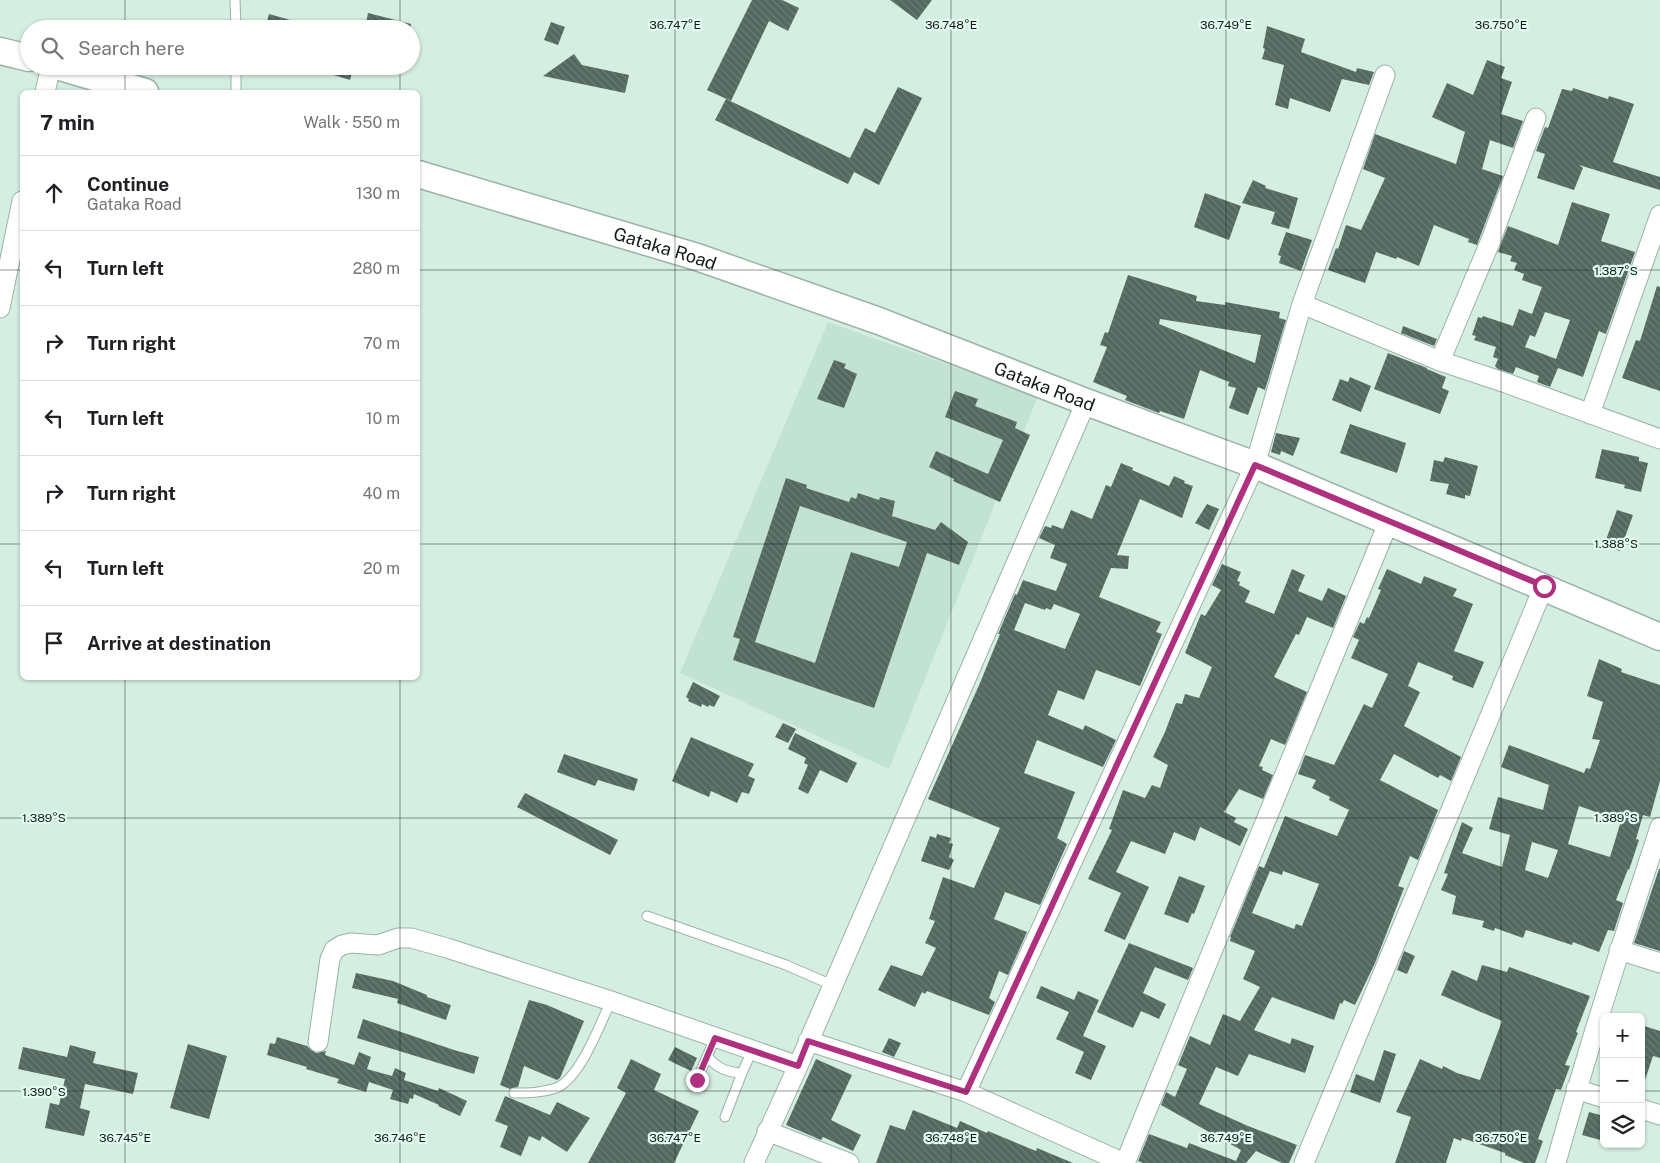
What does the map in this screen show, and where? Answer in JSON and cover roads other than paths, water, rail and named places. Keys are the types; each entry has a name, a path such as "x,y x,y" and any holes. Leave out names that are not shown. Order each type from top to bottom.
{"street":[{"path":"0,50 20,56"},
{"path":"46,90 49,75"},
{"path":"87,75 138,90"},
{"path":"966,1092 1255,465 1302,304 1385,76"},
{"path":"1440,361 1491,240 1536,118"},
{"name":"Gataka Road","path":"420,175 697,257 879,321 1086,402 1255,465 1544,586 1660,637"},
{"path":"0,308 20,211"},
{"path":"1590,414 1660,215"},
{"path":"1302,304 1440,361 1660,440"},
{"path":"754,1163 798,1066 1086,402"},
{"path":"808,1041 966,1092 1124,1163 1389,521"},
{"path":"1304,1163 1544,586"},
{"path":"1556,1163 1576,1089 1619,950 1660,827"},
{"path":"318,1042 330,959 334,950 342,945 378,945 398,938 411,938 610,1001 798,1066"},
{"path":"1619,950 1660,963"},
{"path":"1576,1089 1600,1097"},
{"path":"1645,1110 1660,1115"},
{"path":"768,1131 849,1163"}],"lane":[{"path":"235,0 236,20"},
{"path":"236,75 236,90"},
{"path":"647,916 786,965 832,985"},
{"path":"514,1093 538,1093 558,1087 574,1074 592,1041 610,1001"},
{"path":"697,1080 715,1038"},
{"path":"725,1117 752,1051"},
{"path":"707,1056 722,1069 730,1072 742,1072"}]}
